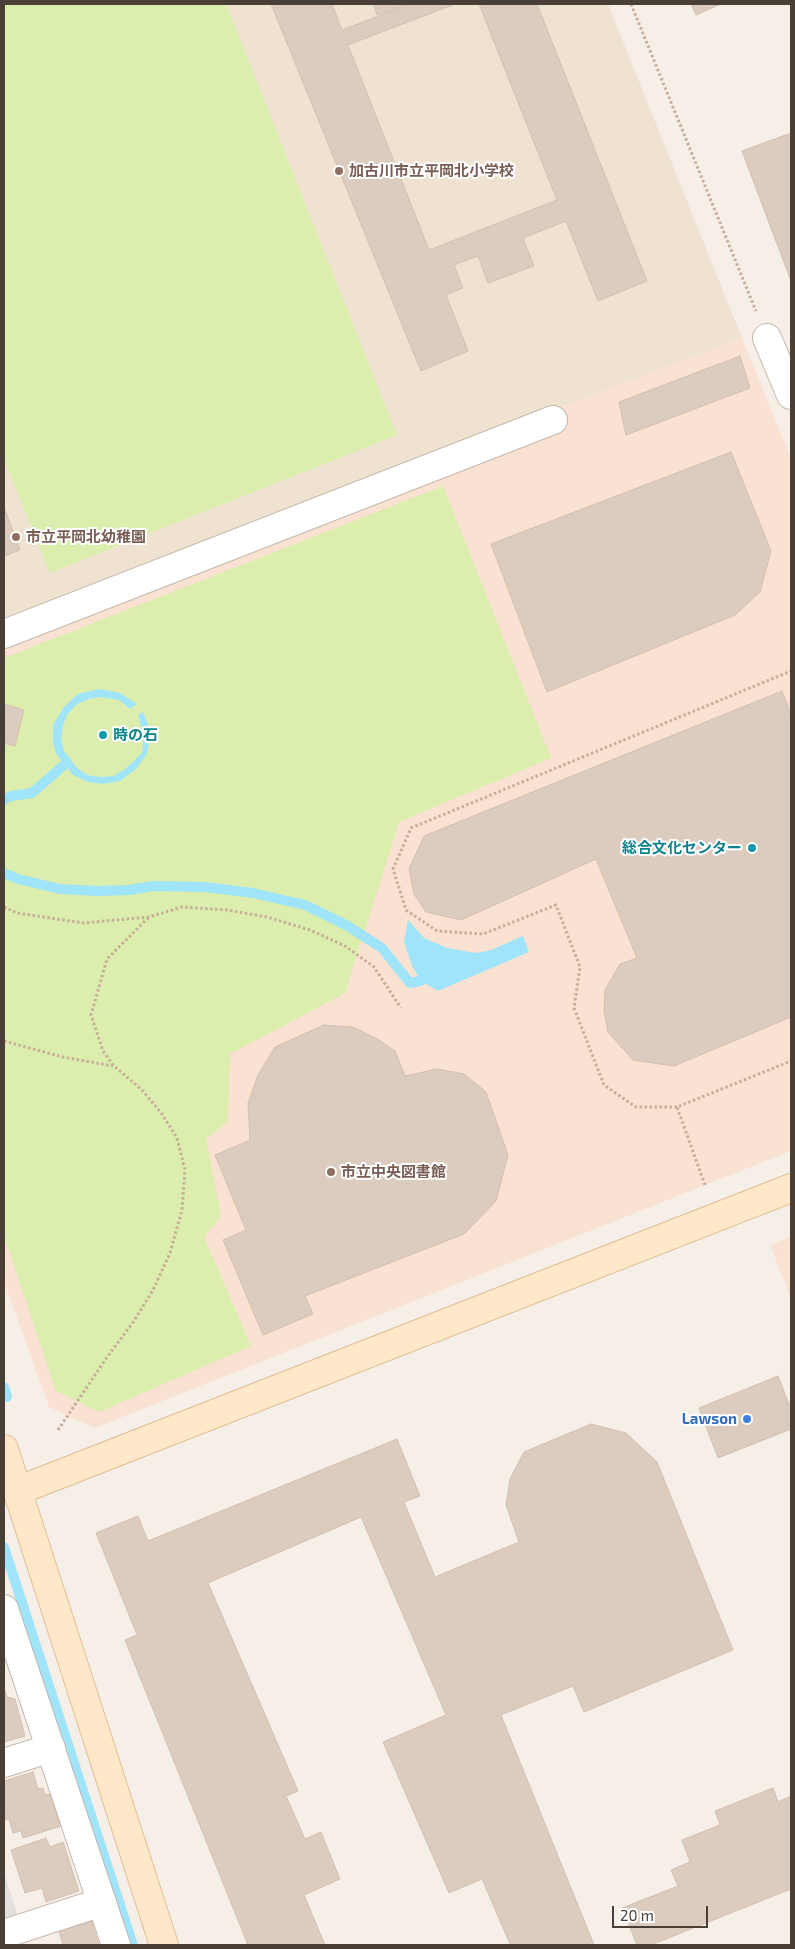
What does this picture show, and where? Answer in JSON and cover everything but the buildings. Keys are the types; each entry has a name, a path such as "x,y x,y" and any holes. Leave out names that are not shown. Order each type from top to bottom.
{"street":[{"path":"767,338 791,395"},
{"path":"4,634 553,420"},
{"path":"17,1491 791,1188"},
{"path":"4,1449 164,1945"},
{"path":"4,1609 52,1748 116,1945"},
{"path":"4,1763 52,1748"},
{"path":"4,1934 102,1902"}],"path":[{"path":"631,4 767,338"},
{"path":"791,671 411,828 393,869 406,910 437,931 483,934 556,905 580,967 574,1008 604,1086 636,1107 677,1107 791,1061"},
{"path":"4,907 17,913 83,923 149,917 182,907 227,910 266,917 310,930 345,946 374,967 401,1008"},
{"path":"58,1430 134,1321 153,1290 170,1253 182,1210 185,1170 177,1138 162,1114 142,1090 114,1066 103,1051 90,1014 107,959 149,917"},
{"path":"4,1041 63,1057 114,1066"},
{"path":"677,1107 705,1185"}],"shaded area":[{"name":"加古川市立平岡北小学校","path":"4,4 608,4 742,338 4,619"},
{"path":"742,338 791,458 791,1151 95,1428 49,1407 4,1281 4,619"},
{"path":"791,1236 791,1299 770,1245"},
{"path":"4,1872 19,1920 4,1925"}],"green space":[{"path":"4,4 226,4 397,435 50,573 4,459"},
{"path":"443,486 551,758 399,822 345,993 230,1054 228,1121 206,1139 221,1216 204,1237 251,1346 99,1412 56,1391 4,1235 4,658"}],"water":[{"path":"99,689 120,693 137,704 130,709 119,700 100,697 88,699 76,705 67,715 61,738 64,751 77,768 87,775 100,777 113,776 124,770 142,753 144,736 138,715 143,712 148,724 150,737 147,754 136,769 120,781 103,784 88,782 73,775 57,755 53,743 53,725 64,707 78,694"},
{"path":"408,920 424,938 447,948 476,953 491,950 523,936 529,952 438,991 421,981 412,966 404,942"}],"waterway":[{"path":"4,800 11,796 32,793 64,765"},
{"path":"4,873 18,879 60,889 98,891 129,890 153,886 205,887 253,893 305,905 346,925 382,948 410,983 421,981"},
{"path":"4,1387 7,1397"},
{"path":"4,1547 133,1945"}],"place":[{"name":"加古川市立平岡北小学校","path":"339,171"},
{"name":"市立平岡北幼稚園","path":"16,537"},
{"name":"時の石","path":"103,735"},
{"name":"総合文化センター","path":"752,848"},
{"name":"市立中央図書館","path":"331,1172"},
{"name":"Lawson","path":"747,1419"}]}
